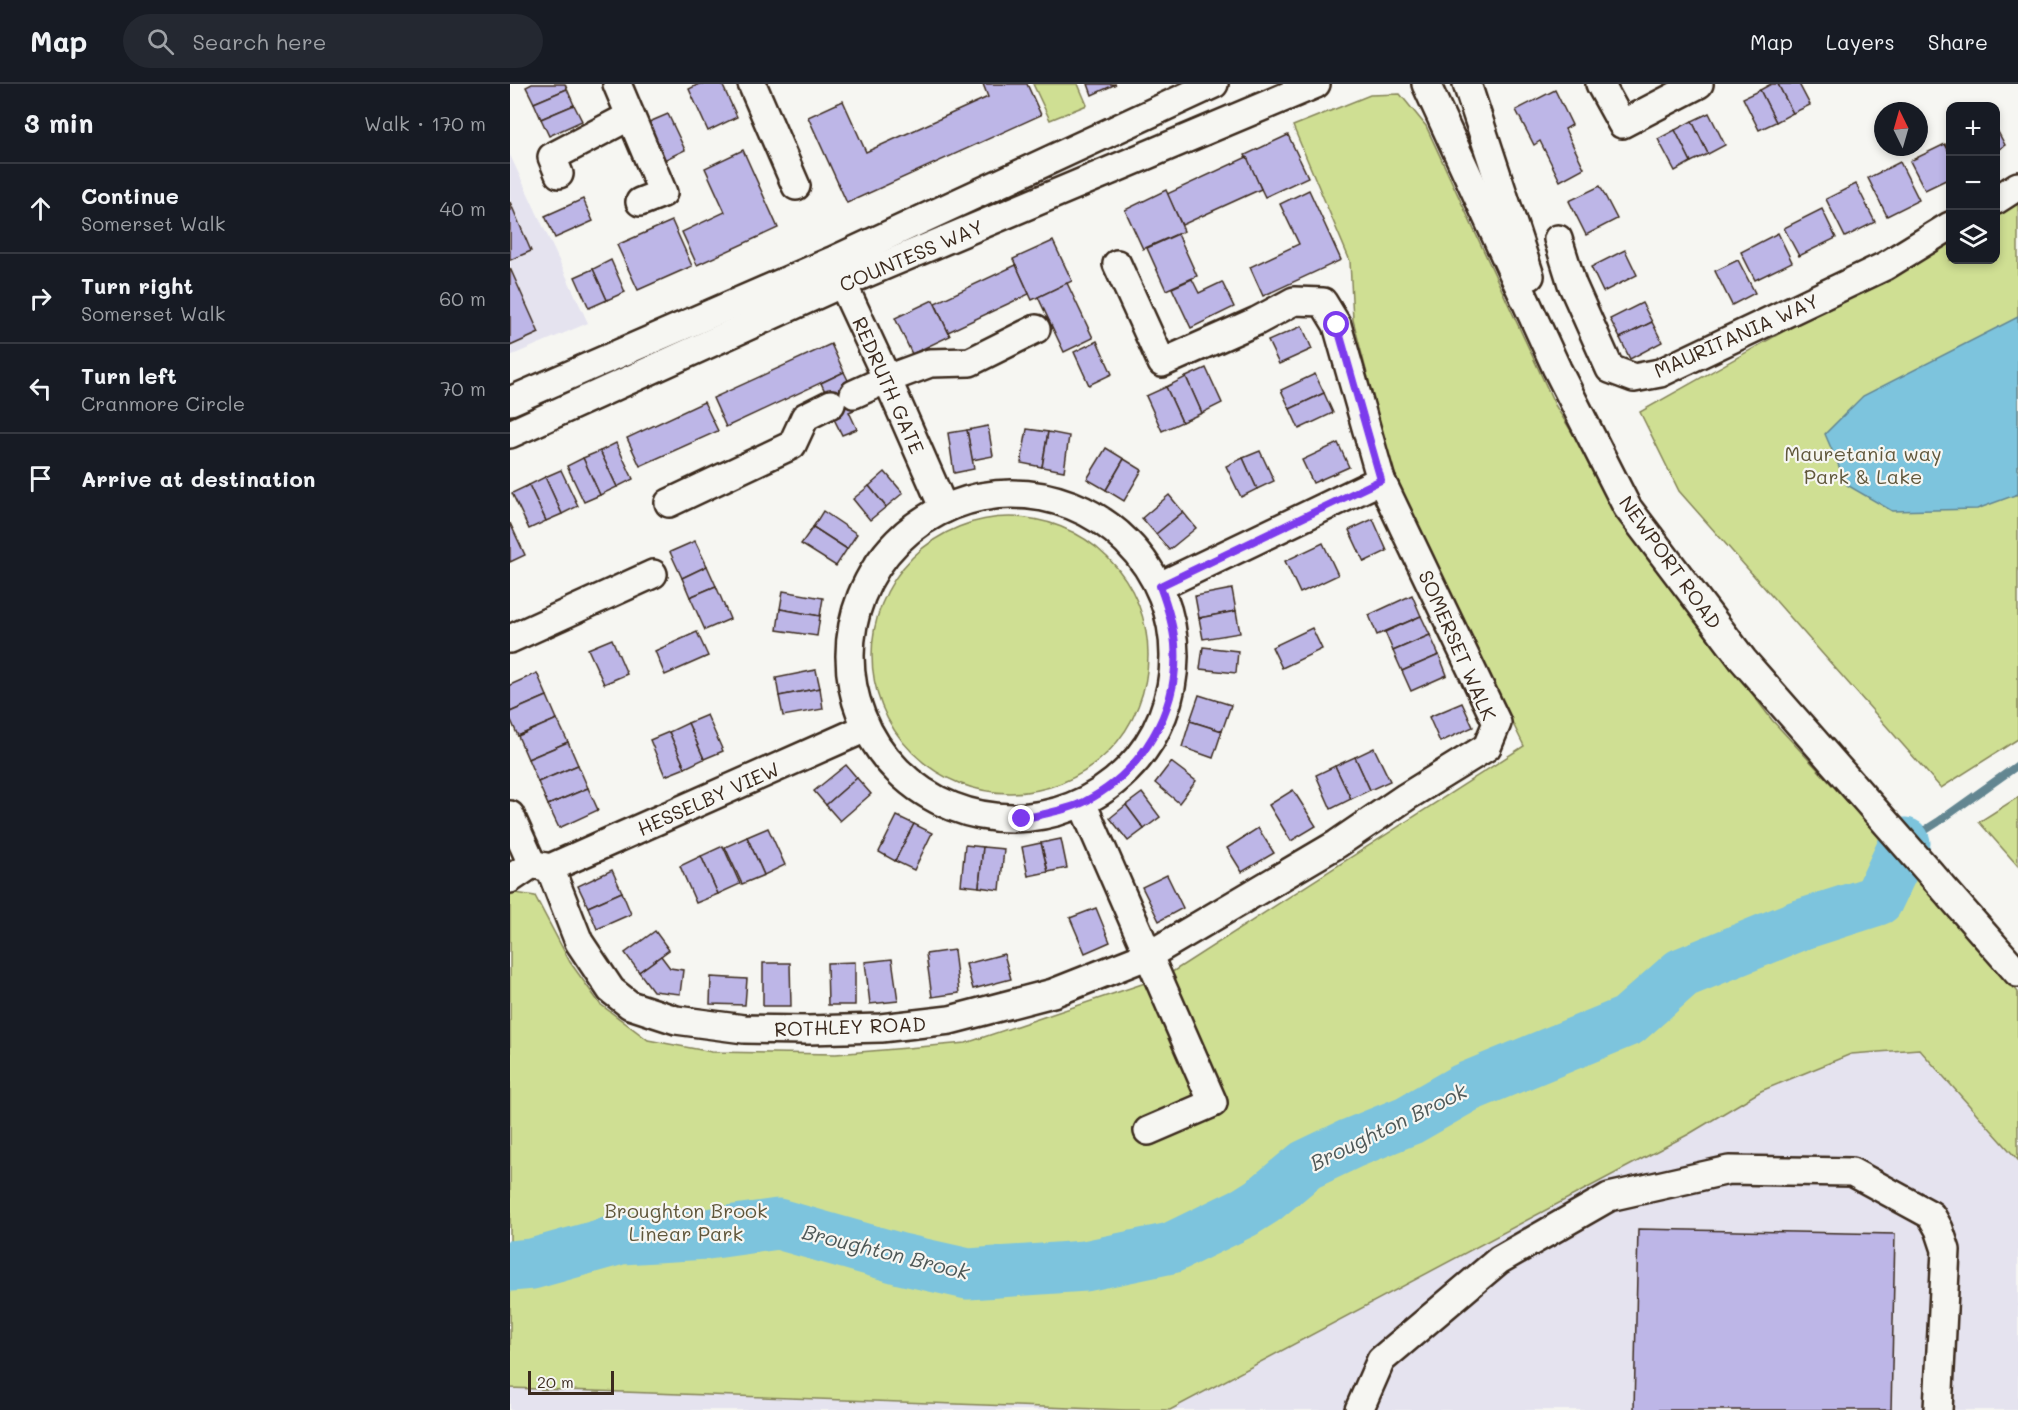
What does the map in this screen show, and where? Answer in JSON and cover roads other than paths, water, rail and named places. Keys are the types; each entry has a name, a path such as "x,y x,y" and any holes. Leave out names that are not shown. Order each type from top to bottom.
{"street":[{"name":"COUNTESS WAY","path":"510,434 1214,84"},
{"name":"COUNTESS WAY","path":"510,401 1316,84"},
{"name":"NEWPORT ROAD","path":"1426,84 1557,369 1627,507 1743,660 2018,973"},
{"path":"1467,84 1520,245 1557,369"},
{"path":"1600,84 1622,124 1700,84"},
{"path":"620,85 630,116 663,193 640,202"},
{"path":"761,87 796,186"},
{"path":"558,174 552,157 630,116"},
{"path":"2000,197 2018,186"},
{"name":"MAURITANIA WAY","path":"1558,238 1572,284 1610,369 1634,378 1660,373 1874,271 1946,228"},
{"name":"SOMERSET WALK","path":"1117,264 1162,363 1257,321 1294,301 1323,302 1337,325 1381,480 1497,723 1487,747 1406,797 1337,844"},
{"name":"REDRUTH GATE","path":"838,272 944,509"},
{"path":"669,503 792,445 806,417 843,399 930,363 970,362 1036,328"},
{"path":"1160,586 1381,480"},
{"path":"1003,494 1041,496 1078,508 1111,527 1139,554 1160,586 1170,615 1175,645 1173,686 1161,724 1139,759 1110,787 1082,803 1022,819 990,818 959,811 930,797 904,779 883,755 866,729 858,710 850,669 852,630 863,592 883,558 910,530 944,509 972,499 1003,494"},
{"path":"510,639 653,574"},
{"name":"HESSELBY VIEW","path":"510,879 866,729"},
{"path":"1082,803 1213,1103 1148,1131"},
{"name":"ROTHLEY ROAD","path":"510,815 567,908 579,942 610,990 630,1005 676,1020 744,1029 881,1028 950,1020 1053,993 1149,955 1337,844"},
{"path":"1359,1410 1381,1360 1499,1260 1609,1197 1729,1170 1852,1172 1931,1215 1939,1229 1946,1250 1938,1410"}],"water":[{"path":"2018,317 2018,494 1977,509 1892,511 1847,485 1825,434 1863,396"}],"waterway":[{"name":"Broughton Brook","path":"1908,841 2018,765"},
{"name":"Broughton Brook","path":"510,1266 532,1264 621,1239 707,1234 778,1224 901,1259 968,1274 1085,1266 1171,1248 1245,1212 1264,1200 1306,1165 1409,1120 1465,1088 1628,1021 1682,973 1797,926 1878,900 1905,843"}],"park label":[{"name":"Mauretania way Park & Lake","path":"1863,464"},
{"name":"Broughton Brook Linear Park","path":"686,1222"}]}
